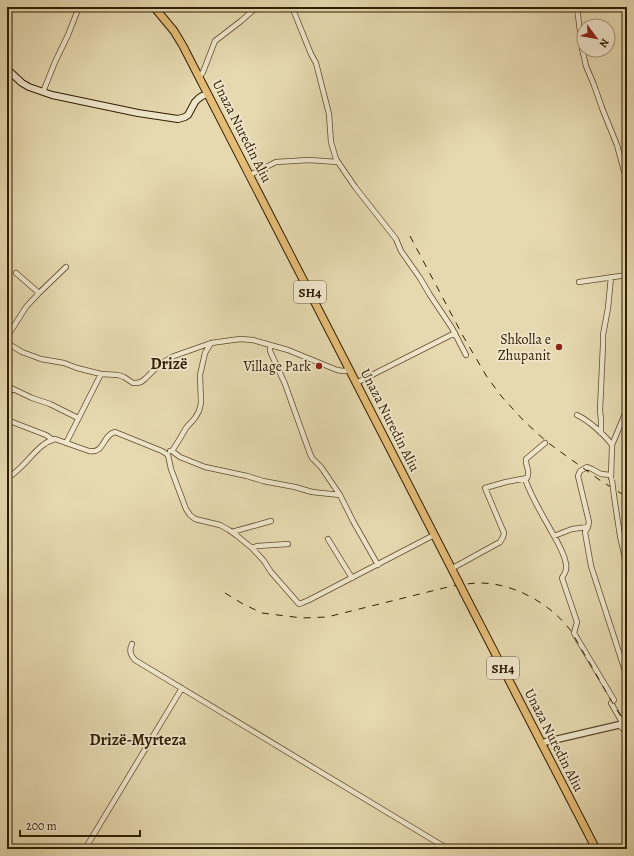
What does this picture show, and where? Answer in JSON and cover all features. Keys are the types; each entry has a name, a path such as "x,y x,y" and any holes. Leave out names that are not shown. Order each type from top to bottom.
{"main road":[{"name":"Unaza Nuredin Aliu","path":"154,7 178,37 208,94 596,849"},
{"path":"7,69 22,83 43,92 138,113 178,118 188,115 195,102 202,96 208,94"}],"street":[{"path":"43,92 54,62 68,35 79,7"},
{"path":"199,77 203,72 215,42 258,7"},
{"path":"292,7 316,63 329,114 331,142 334,156 355,187 396,239 401,251 449,322 466,355"},
{"path":"577,7 584,62 617,145 627,182"},
{"path":"250,175 271,164 281,161 309,160 337,162"},
{"path":"7,337 26,307 66,267"},
{"path":"16,273 39,293"},
{"path":"579,282 627,275"},
{"path":"601,433 600,410 602,345 611,277"},
{"path":"356,383 455,334"},
{"path":"7,343 22,352 41,359 64,363 101,374 124,377 133,383 141,382 160,364 168,359 211,343 247,339 303,356 337,370 350,370"},
{"path":"7,479 42,445 53,440 58,440 94,452 101,447 109,435 115,432 166,453 172,451 186,428 199,411 201,399 200,375 205,353 211,343"},
{"path":"270,345 270,350 285,384 312,458 321,467 340,495 378,564"},
{"path":"66,443 101,374"},
{"path":"7,399 11,388 32,398 50,404 78,418"},
{"path":"627,409 612,445 611,477 620,536 627,567"},
{"path":"577,415 586,419 607,438 612,445"},
{"path":"7,420 46,435 53,440"},
{"path":"526,479 529,474 526,459 545,443"},
{"path":"172,451 205,467 247,476 263,482 283,484 312,492 340,495"},
{"path":"166,453 186,509 190,515 195,519 220,525 232,532 252,548 299,604 302,604 434,535"},
{"path":"611,477 586,467 578,473 578,479 589,522 586,529 592,566 627,677"},
{"path":"451,569 497,544 503,537 504,533 485,488 516,479 526,479"},
{"path":"526,479 534,501 565,557 566,572 562,578 577,622 574,633 614,700 611,703 627,733"},
{"path":"232,532 271,521"},
{"path":"554,536 572,530 586,529"},
{"path":"328,539 352,578"},
{"path":"252,548 257,546 288,544"},
{"path":"132,644 130,651 135,660 448,849"},
{"path":"85,849 182,688"},
{"path":"541,743 623,724"}],"railway":[{"path":"410,236 463,336 487,377 502,397 524,421 547,442 601,481 627,497"},
{"path":"225,593 262,613 302,618 327,617 452,586 480,583 506,587 531,597 563,621 571,631 610,699 627,725"}],"place":[{"name":"Shkolla e Zhupanit","path":"559,347"},
{"name":"Village Park","path":"319,366"}],"district":[{"name":"Drizë","path":"169,364"},
{"name":"Drizë-Myrteza","path":"138,740"}]}
